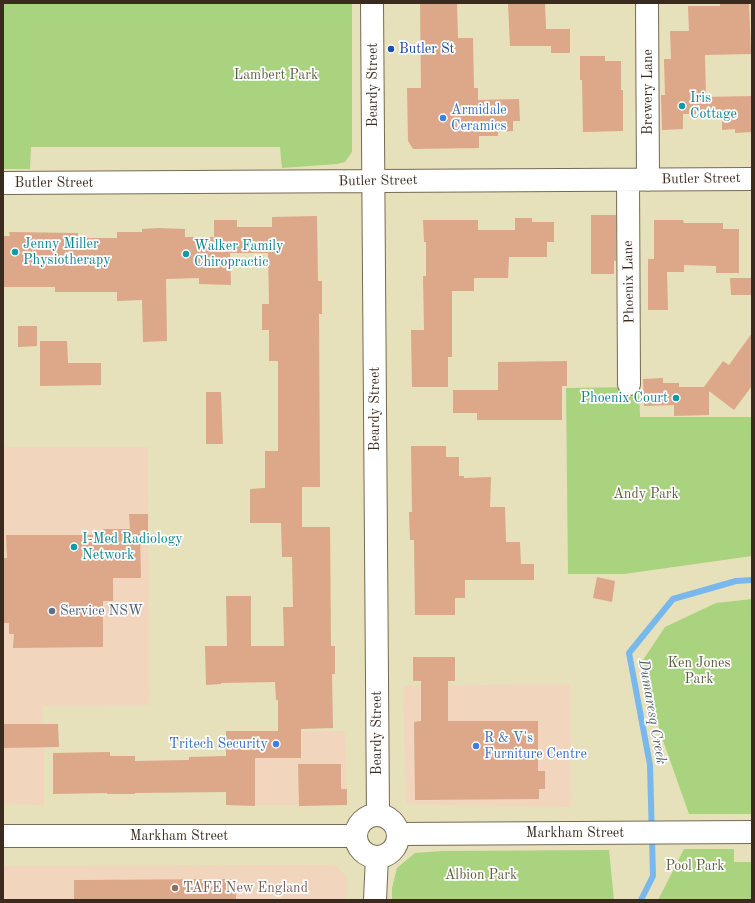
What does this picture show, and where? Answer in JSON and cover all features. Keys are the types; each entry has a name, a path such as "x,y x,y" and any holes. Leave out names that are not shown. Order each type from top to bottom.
{"street":[{"name":"Beardy Street","path":"372,3 378,815"},
{"name":"Brewery Lane","path":"638,180 647,3"},
{"name":"Butler Street","path":"3,183 752,179"},
{"name":"Phoenix Lane","path":"629,384 638,180"},
{"path":"378,815 391,820 398,834 393,850 387,854 377,857 370,856 361,850 357,844 356,836 358,827 364,820 370,816 378,815"},
{"name":"Markham Street","path":"398,834 752,832"},
{"name":"Markham Street","path":"3,836 356,836"},
{"path":"375,900 377,857"}],"shaded area":[{"path":"3,447 148,447 149,705 43,706 44,805 3,804"},
{"path":"570,684 571,807 406,804 403,686"},
{"path":"226,731 345,731 347,805 226,805"},
{"name":"TAFE New England","path":"335,865 347,877 347,900 3,900 3,866"}],"green space":[{"name":"Lambert Park","path":"3,3 352,3 352,152 345,162 337,164 282,168 280,147 31,147 30,169 3,169"},
{"name":"Andy Park","path":"639,387 640,417 752,417 752,556 624,574 568,574 566,388"},
{"name":"Ken Jones Park","path":"752,599 752,814 689,814 660,732 643,660 665,627 716,603"},
{"name":"Pool Park","path":"684,849 734,849 734,862 752,862 752,900 658,900"},
{"name":"Albion Park","path":"609,850 614,900 392,900 392,888 397,868 415,853 442,851"}],"building":[{"path":"420,3 457,3 458,38 473,38 474,88 478,88 478,100 519,99 520,121 513,121 513,131 498,132 498,136 479,136 479,148 413,149 408,141 407,88 421,88"},
{"path":"720,3 749,3 751,54 705,55 706,97 752,96 752,132 735,133 735,129 722,130 722,114 683,114 683,129 662,130 661,95 665,95 664,59 671,59 670,31 689,31 688,6 720,6"},
{"path":"508,4 545,4 546,29 570,29 570,53 551,53 551,46 510,46"},
{"path":"580,56 605,56 605,61 621,61 623,131 583,132"},
{"path":"591,215 616,215 616,261 614,261 614,274 591,274"},
{"path":"317,216 318,281 322,281 322,314 319,314 320,487 302,487 302,527 330,527 331,646 335,646 335,674 332,674 333,728 301,729 301,758 255,758 255,806 226,805 226,792 53,794 53,753 110,752 110,756 135,756 135,761 189,760 189,757 226,756 226,731 278,731 278,700 276,700 275,682 221,683 206,685 205,646 227,646 226,596 251,596 251,646 284,646 283,607 293,607 292,557 282,557 281,523 250,523 250,489 265,488 265,451 278,451 278,361 269,361 269,330 262,330 262,304 269,304 268,253 230,253 231,285 199,284 199,278 166,279 167,341 143,342 142,300 117,301 117,292 55,292 55,287 3,287 3,236 10,236 9,232 78,233 78,238 117,238 117,232 142,232 142,229 159,228 185,229 185,237 214,237 214,220 237,220 237,227 272,227 272,217"},
{"path":"515,218 532,218 532,222 554,222 554,242 547,242 547,257 509,257 508,278 474,278 474,291 452,291 452,357 448,357 448,387 412,387 411,330 424,330 423,276 426,276 426,242 424,242 423,220 478,220 478,230 515,230"},
{"path":"654,220 683,220 684,223 723,223 723,229 739,229 739,273 716,273 716,266 684,265 684,272 667,272 668,310 648,310 648,259 654,259"},
{"path":"730,278 751,278 751,295 731,295"},
{"path":"18,326 37,326 37,346 18,347"},
{"path":"752,333 752,386 734,410 709,391 709,415 674,416 674,405 644,406 643,379 663,378 663,383 679,383 679,387 704,387 723,361 729,365"},
{"path":"40,341 67,341 68,363 101,363 101,385 40,386"},
{"path":"567,361 567,386 562,386 562,420 477,420 477,413 453,413 453,390 498,390 498,362"},
{"path":"206,392 221,392 223,444 206,444"},
{"path":"411,446 446,446 446,457 459,457 459,476 464,476 464,478 491,477 490,507 505,507 506,542 520,542 521,564 534,564 534,580 465,580 465,598 455,598 455,615 415,615 414,540 410,540 409,512 412,512"},
{"path":"129,514 148,514 148,531 140,531 141,578 113,578 113,601 103,601 103,647 13,648 14,634 9,634 9,623 3,623 3,558 7,558 6,535 103,535 103,529 130,529"},
{"path":"597,577 615,581 612,602 593,598"},
{"name":"R & V's Furniture Centre","path":"413,657 455,657 455,681 448,681 448,721 538,721 538,771 545,771 545,789 539,789 539,799 415,800 414,722 421,721 421,681 413,681"},
{"path":"3,724 58,724 59,747 3,748"},
{"path":"298,764 341,764 341,789 347,789 347,805 299,806"},
{"path":"236,879 236,900 74,900 74,880"}],"waterway":[{"name":"Dumaresq Creek","path":"641,900 653,876 650,765 629,653 673,599 736,581 752,580"}],"place":[{"name":"Butler St","path":"391,49"},
{"name":"Iris Cottage","path":"682,106"},
{"name":"Armidale Ceramics","path":"443,118"},
{"name":"Jenny Miller Physiotherapy","path":"15,252"},
{"name":"Walker Family Chiropractic","path":"186,254"},
{"name":"Phoenix Court","path":"676,398"},
{"name":"I-Med Radiology Network","path":"74,547"},
{"name":"Service NSW","path":"52,611"},
{"name":"Tritech Security","path":"276,744"},
{"name":"R & V's Furniture Centre","path":"476,746"},
{"name":"TAFE New England","path":"175,888"}]}
